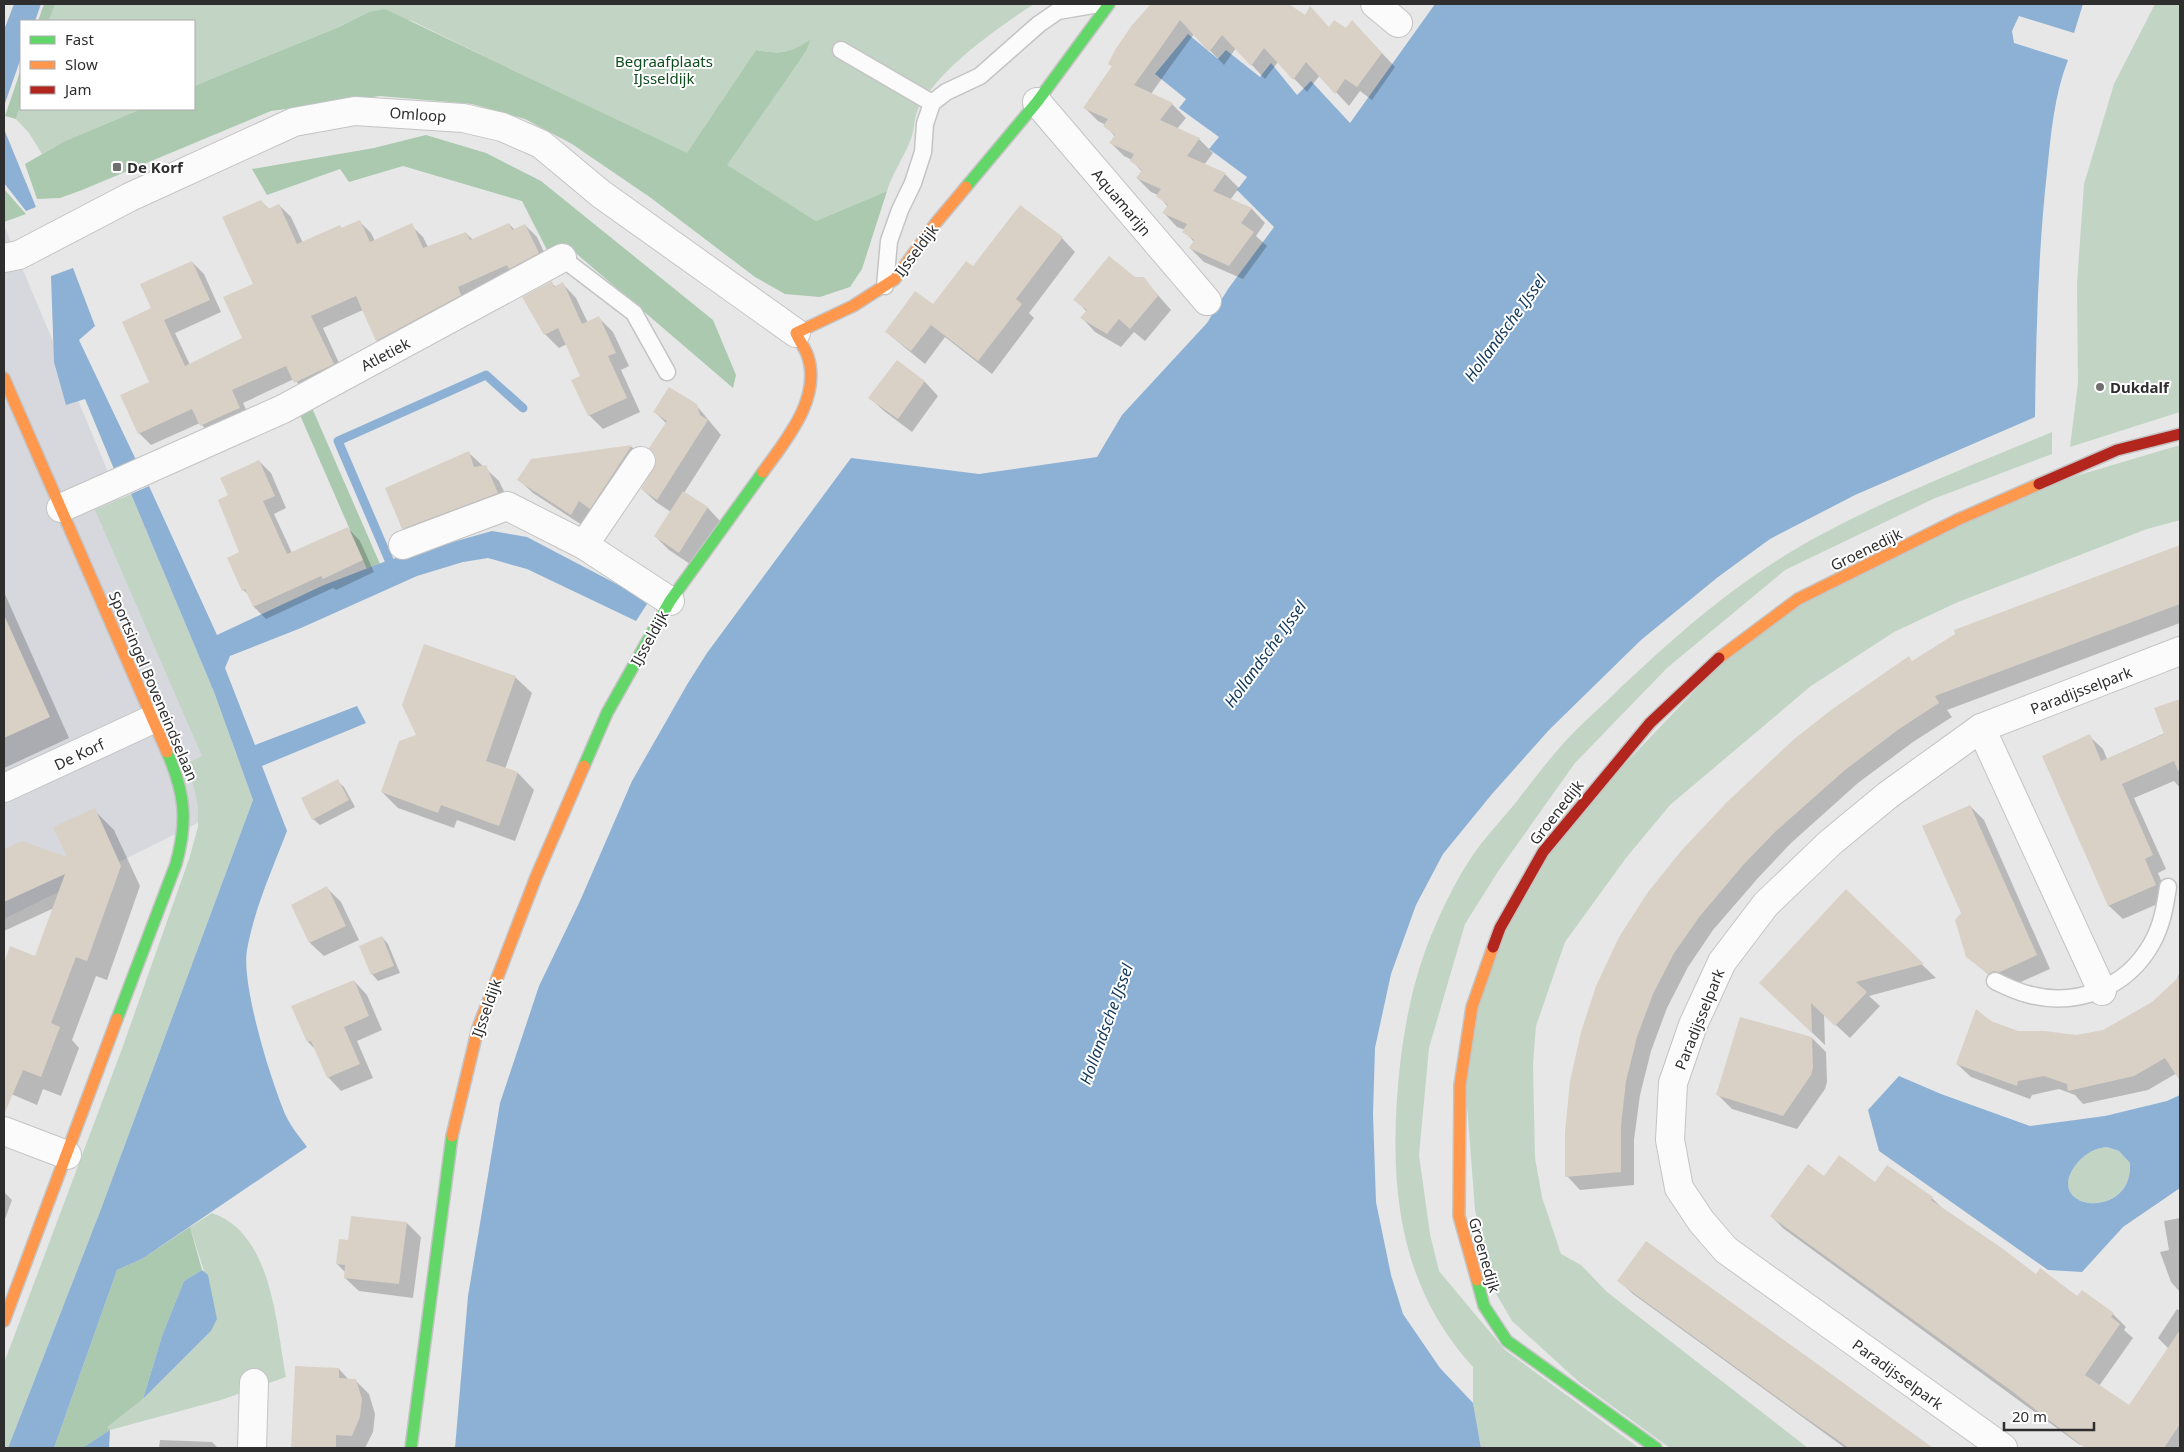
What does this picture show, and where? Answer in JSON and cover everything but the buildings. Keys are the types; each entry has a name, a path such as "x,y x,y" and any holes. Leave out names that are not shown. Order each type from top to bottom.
{"street":[{"name":"IJsseldijk","path":"411,1448 451,1142 478,1028 536,877 607,713 670,601 796,426 808,391 810,370 807,354 796,333 854,306 895,279 935,224 1037,102 1109,4"},
{"path":"1375,4 1398,23"},
{"name":"Aquamarijn","path":"1037,102 1207,302"},
{"name":"Omloop","path":"4,258 19,255 130,197 294,122 355,111 463,118 502,127 541,144 601,194 796,333"},
{"name":"Atletiek","path":"61,508 283,409 562,258"},
{"name":"Sportsingel Boveneindselaan","path":"4,378 178,776 186,809 184,836 176,864 4,1322"},
{"name":"Groenedijk","path":"1656,1448 1507,1341 1484,1306 1459,1216 1460,1085 1472,1007 1500,928 1542,852 1650,723 1721,656 1798,599 1957,520 2117,450 2180,434"},
{"path":"584,545 641,461"},
{"name":"IJsseldijk","path":"403,546 507,506 584,545 670,601"},
{"name":"Paradijsselpark","path":"2003,1448 1726,1250 1701,1220 1679,1188 1670,1140 1673,1083 1693,1025 1722,962 1766,904 1831,842 1888,795 1981,728 2180,651"},
{"name":"De Korf","path":"4,788 153,719"},
{"path":"1981,728 2102,991"},
{"path":"4,1131 67,1155"},
{"path":"252,1448 254,1383"}],"lane":[{"path":"885,286 889,241 923,152 925,124 932,102 946,92 980,76 1039,24 1058,11 1099,4"},
{"path":"841,50 932,102"},
{"name":"Atletiek","path":"562,258 634,314 667,372"},
{"path":"1995,981 2028,994 2066,999 2085,997 2102,991 2128,972 2152,944 2162,920 2168,887"}],"shaded area":[{"path":"4,225 246,799 4,919"}],"green space":[{"path":"44,4 55,4 49,20 38,20"},
{"name":"Begraafplaats IJsseldijk","path":"55,4 1034,4 972,49 930,90 918,109 911,139 887,191 816,221 726,165 807,50 809,41 784,52 756,50 687,154 412,21 369,12 339,27 195,86 195,20 49,20"},
{"path":"2155,4 2180,4 2180,412 2070,447 2078,383 2077,284 2084,184 2114,84"},
{"path":"385,9 687,153 756,50 784,52 810,40 807,50 727,165 816,221 887,191 862,269 850,287 820,297 785,294 755,277 651,198 572,144 525,119 472,104 380,96 271,111 82,190 60,198 37,199 25,164 63,142 139,110 195,110 195,86 339,27 369,12"},
{"path":"20,72 20,106 16,119 5,116"},
{"path":"20,106 20,110 139,110 63,142 42,154 29,133 16,119"},
{"path":"426,135 486,153 541,181 713,320 736,375 733,388 571,249 547,250 522,201 403,166 349,182 340,169 267,195 252,169 374,148"},
{"path":"4,189 26,214 4,222"},
{"path":"312,408 380,564 367,569 300,415"},
{"path":"2052,432 2052,454 1933,499 1785,570 1667,668 1575,763 1499,870 1465,924 1429,1048 1419,1155 1430,1234 1439,1271 1505,1350 1639,1448 1481,1448 1473,1403 1473,1367 1451,1340 1433,1311 1419,1281 1401,1219 1395,1152 1397,1093 1403,1043 1412,994 1427,947 1451,892 1474,853 1573,733 1660,651 1738,587 1824,533 1880,505"},
{"path":"2180,445 2180,520 2147,529 1958,602 1894,632 1811,686 1670,805 1626,858 1565,942 1536,1026 1533,1064 1535,1158 1542,1197 1561,1254 1581,1265 1607,1292 1808,1448 1670,1448 1579,1382 1512,1321 1491,1285 1475,1210 1465,1079 1485,970 1538,855 1764,618 2015,494"},
{"path":"131,494 214,692 253,800 101,1209 8,1448 4,1448 4,1363 123,1046 189,859 198,827 198,806 188,763 202,756 95,510"},
{"path":"2107,1147 2119,1151 2130,1163 2127,1182 2118,1195 2105,1201 2091,1203 2079,1200 2070,1192 2068,1181 2075,1166 2089,1153"},
{"path":"212,1213 232,1224 247,1239 259,1259 268,1282 274,1307 286,1377 221,1400 110,1430 106,1427 143,1399 211,1331 204,1271 190,1227"},
{"path":"190,1227 202,1270 184,1281 162,1336 143,1399 107,1427 110,1430 83,1448 54,1448 117,1270 142,1259"}],"water":[{"path":"14,4 41,4 35,20 20,20 20,61 4,106 4,30"},
{"name":"Hollandsche IJssel","path":"1435,4 2083,4 2074,33 2019,16 2012,31 2014,43 2068,60 2059,87 2054,115 2041,233 2035,417 1855,495 1770,539 1718,577 1641,640 1549,730 1492,794 1443,854 1416,905 1391,974 1375,1048 1373,1114 1376,1202 1391,1275 1403,1314 1440,1368 1473,1403 1481,1448 455,1448 468,1296 500,1103 539,986 580,901 632,781 707,653 851,458 979,474 1097,457 1122,415 1207,323 1228,289 1274,227 1237,190 1247,177 1209,149 1219,137 1179,108 1186,99 1155,74 1188,34 1218,59 1226,50 1260,77 1271,63 1297,95 1311,81 1350,123"},
{"path":"4,129 36,207 26,211 4,183"},
{"path":"73,268 95,326 79,340 136,460 114,469 85,399 66,405 54,362 51,276"},
{"path":"149,486 217,635 324,585 389,560 492,531 527,537 649,601 636,621 527,569 488,558 463,562 417,576 301,628 230,656 225,668 255,745 357,706 366,723 262,766 287,831 264,890 250,935 246,966 248,986 265,1057 280,1100 288,1120 307,1147 142,1259 117,1270 54,1448 8,1448 101,1209 253,800 214,692 131,494"},
{"path":"1899,1076 1941,1094 2030,1126 2105,1116 2167,1101 2180,1095 2180,1188 2123,1227 2082,1272 2048,1270 1879,1151 1868,1110","holes":["2107,1147 2119,1151 2130,1163 2127,1182 2118,1195 2105,1201 2092,1203 2079,1200 2071,1192 2068,1181 2075,1166 2093,1151"]},
{"path":"202,1270 208,1275 217,1319 211,1331 143,1399 162,1336 184,1281"},
{"path":"110,1430 109,1448 83,1448 84,1447"}],"waterway":[{"path":"389,560 338,441 486,375 523,408"}],"traffic: fast":[{"path":"966,187 1037,102 1109,4"},
{"path":"584,766 607,713 670,601 763,472"},
{"path":"117,1019 180,849 183,807 178,781 167,752"},
{"path":"411,1448 452,1136"},
{"path":"1477,1280 1484,1306 1507,1341 1656,1448"}],"traffic: slow":[{"path":"763,472 800,417 810,386 811,370 807,354 796,333 853,306 895,279 935,224 966,187"},
{"path":"4,378 167,752"},
{"path":"1719,658 1798,599 1957,520 2039,484"},
{"path":"452,1136 478,1028 536,877 584,766"},
{"path":"1477,1280 1459,1216 1460,1085 1472,1007 1493,947"},
{"path":"4,1321 117,1019"}],"traffic: jam":[{"path":"2039,484 2117,450 2180,434"},
{"path":"1493,947 1500,928 1543,852 1650,723 1719,658"}],"place":[{"name":"De Korf","path":"117,167"},
{"name":"Dukdalf","path":"2100,387"}]}
